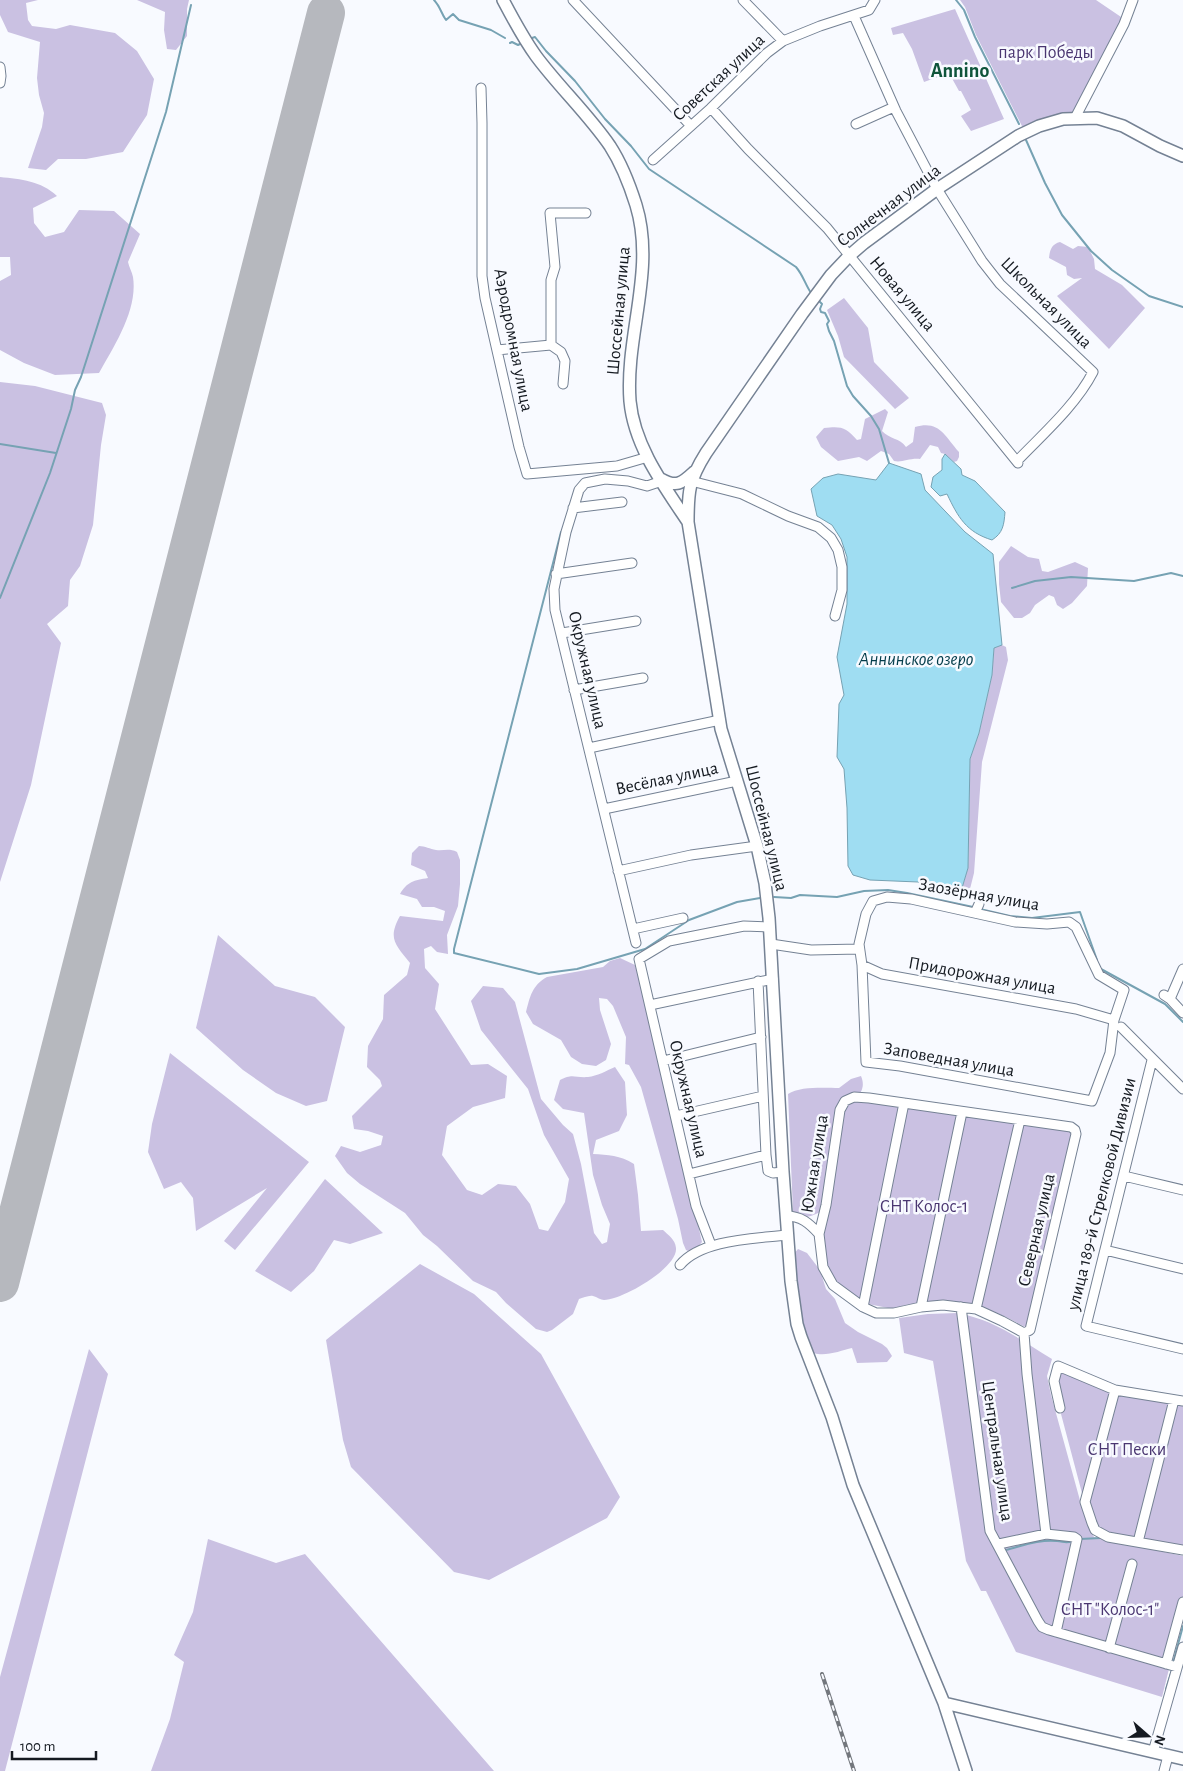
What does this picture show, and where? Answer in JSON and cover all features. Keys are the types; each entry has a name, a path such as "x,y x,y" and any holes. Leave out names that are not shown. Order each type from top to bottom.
{"main road":[{"name":"Шоссейная улица","path":"504,0 520,33 535,55 611,148 636,206 642,231 644,263 630,374 630,402 640,441 661,480 688,522 720,720 757,846 765,883 771,944 782,1172 794,1310 801,1337 832,1417 853,1485 944,1703 966,1771"},
{"name":"Солнечная улица","path":"693,476 802,314 849,256 938,189 1018,136 1049,123 1075,118 1097,118 1123,126 1183,156"},
{"path":"661,480 670,484 683,482 693,476"},
{"path":"688,522 688,496 693,476"},
{"path":"944,1703 1183,1760"}],"street":[{"path":"573,0 692,126"},
{"path":"743,0 783,41"},
{"name":"Советская улица","path":"653,160 692,126 767,53 783,41 820,26 869,10 875,0"},
{"path":"1075,118 1124,24 1133,0"},
{"name":"Школьная улица","path":"854,16 894,108 938,189 978,254 1000,284 1093,372 1073,401 1018,462"},
{"path":"0,67 0,83"},
{"name":"Аэродромная улица","path":"481,88 481,263 485,298 519,447 527,474 617,466 648,457"},
{"name":"Новая улица","path":"711,108 748,149 827,228 1018,462"},
{"path":"856,124 894,108"},
{"path":"551,345 551,280 555,267 550,213 586,213"},
{"path":"497,350 551,345 561,352 564,361 563,384"},
{"path":"693,476 742,494 788,516 818,527 830,538 838,550 842,567 842,590 835,616"},
{"name":"Окружная улица","path":"636,943 553,598 556,574 579,490 585,484 594,480 628,481 647,486 661,480"},
{"path":"573,508 622,502"},
{"path":"556,574 632,563"},
{"path":"562,633 636,621"},
{"path":"574,690 643,678"},
{"path":"588,748 720,720"},
{"name":"Весёлая улица","path":"604,810 737,780"},
{"path":"618,871 691,855 757,846"},
{"name":"Заозёрная улица","path":"859,949 868,908 873,901 887,897 976,910 1023,922 1047,924 1069,922 1076,927 1099,975 1124,990 1114,1020"},
{"path":"633,929 683,918"},
{"name":"Окружная улица","path":"711,1246 700,1221 639,959 669,941 744,926 769,927"},
{"path":"771,944 811,950 859,949 862,965"},
{"name":"Придорожная улица","path":"862,965 882,974 1076,1009 1114,1020"},
{"name":"Заповедная улица","path":"862,965 866,1062 900,1066 1092,1101 1110,1053 1114,1020"},
{"path":"1183,969 1167,997 1183,1013"},
{"path":"650,1005 773,979"},
{"path":"758,981 768,1171 782,1172"},
{"path":"1120,1027 1183,1089"},
{"path":"663,1061 761,1037"},
{"name":"улица 189-й Стрелковой Дивизии","path":"1152,1060 1086,1326 1183,1349"},
{"path":"676,1116 763,1096"},
{"name":"Южная улица","path":"819,1234 826,1205 840,1110 845,1101 854,1097 904,1103"},
{"path":"863,1307 904,1103 1020,1120 976,1309"},
{"path":"921,1307 962,1112"},
{"name":"Северная улица","path":"1020,1120 1071,1127 1075,1130 1076,1134 1033,1322 1030,1330 1024,1333"},
{"path":"689,1174 766,1155"},
{"path":"1124,1176 1183,1190"},
{"path":"786,1216 794,1216 808,1222 819,1234 823,1267 833,1285 863,1307 876,1313 894,1313 921,1307 943,1306 976,1309 1024,1333 1046,1534"},
{"path":"680,1265 693,1253 711,1246 787,1235"},
{"path":"1106,1250 1183,1269"},
{"name":"Центральная улица","path":"961,1307 990,1531 999,1544 1042,1627 1109,1648 1166,1664 1180,1666"},
{"path":"1060,1408 1054,1381 1058,1366 1115,1390 1178,1400 1138,1542"},
{"path":"1115,1390 1085,1502 1095,1530 1108,1537 1183,1550"},
{"path":"999,1544 1046,1534 1074,1537 1076,1540 1056,1632"},
{"path":"1109,1648 1132,1564"},
{"path":"1166,1664 1183,1602"},
{"path":"1153,1752 1180,1666 1183,1648"},
{"path":"1164,1771 1168,1756"}],"green space":[{"path":"0,0 38,0 26,3 28,20 32,26 56,29 70,25 115,33 137,51 154,79 147,115 123,152 86,159 58,159 46,170 28,168 42,127 44,113 37,78 40,42 8,32 0,15"},
{"path":"137,0 189,0 187,36 176,50 167,49 164,30 165,12"},
{"name":"парк Победы","path":"960,0 1096,0 1124,19 1073,116 1024,130"},
{"path":"955,9 1004,119 971,131 961,116 971,110 949,73 924,82 912,49 903,33 893,35 891,28"},
{"path":"0,177 37,184 57,196 33,208 34,223 45,237 64,232 79,210 114,211 140,234 128,262 133,277 132,302 124,327 99,373 55,375 24,363 0,350 0,281 11,275 10,257 0,257"},
{"path":"1060,242 1073,249 1078,246 1088,247 1094,259 1095,269 1122,285 1145,308 1109,349 1057,296 1082,278 1074,279 1067,275 1066,267 1049,258 1052,247"},
{"path":"844,298 868,328 874,362 909,398 895,409 844,357 838,336 827,310"},
{"path":"0,382 35,386 102,403 106,415 93,525 80,566 70,580 68,606 47,624 61,643 31,785 0,882"},
{"path":"885,409 888,412 882,431 885,434 901,442 906,447 913,442 915,427 923,425 936,427 959,452 957,461 954,462 941,453 938,447 930,445 920,459 894,461 889,454 881,451 867,461 859,457 838,461 821,447 816,437 824,428 835,427 843,428 850,432 857,440 861,439 865,419"},
{"path":"1011,546 1028,557 1039,559 1042,571 1048,572 1075,562 1088,568 1087,586 1072,603 1063,609 1057,605 1054,597 1049,595 1035,605 1030,613 1022,618 1014,618 1001,602 999,584 999,562"},
{"path":"1002,645 1006,647 1008,660 982,762 974,873 969,893 963,892 962,888 968,868 970,759 979,733 992,675 994,648"},
{"path":"419,846 457,852 460,860 458,906 447,935 448,954 437,952 431,946 424,949 425,968 439,984 435,1009 471,1065 488,1064 507,1076 505,1098 473,1107 447,1126 442,1155 467,1190 482,1195 498,1184 516,1186 530,1204 539,1229 548,1231 565,1202 569,1179 544,1135 528,1089 481,1030 471,1001 483,986 503,988 515,1002 541,1099 573,1134 581,1164 594,1233 602,1244 607,1242 610,1224 593,1175 584,1113 563,1109 554,1100 560,1080 571,1076 591,1076 615,1067 625,1082 627,1115 619,1131 596,1140 593,1154 619,1157 634,1164 641,1231 663,1230 674,1242 676,1248 674,1256 668,1265 648,1282 612,1299 603,1300 594,1296 588,1296 579,1299 573,1314 547,1332 536,1329 496,1292 473,1281 423,1235 405,1213 360,1184 347,1173 335,1156 341,1146 360,1152 381,1145 383,1136 354,1129 352,1116 382,1086 380,1080 367,1067 368,1046 383,1019 384,995 407,975 410,963 395,941 394,931 396,924 400,916 443,921 445,911 434,907 422,907 417,899 400,894 411,882 428,878 425,871 411,865 412,853"},
{"path":"218,935 275,986 315,997 345,1027 327,1101 306,1106 276,1093 243,1070 196,1028"},
{"path":"620,958 635,965 651,1022 702,1242 698,1247 688,1251 683,1243 641,1087 629,1065 625,1064 626,1037 613,1006 607,999 599,998 600,1010 611,1044 606,1060 596,1066 582,1064 571,1057 561,1040 533,1024 526,1012 530,996 538,984 547,977 603,967 610,961"},
{"path":"170,1053 309,1162 235,1250 224,1241 267,1188 196,1231 193,1198 181,1182 164,1189 148,1152 152,1124"},
{"name":"СНТ Колос-1","path":"861,1076 862,1088 856,1100 1074,1132 1027,1328 1004,1316 981,1308 931,1302 905,1305 893,1309 868,1304 843,1288 829,1273 821,1243 820,1212 806,1217 793,1212 788,1094 793,1091 806,1089 839,1088 851,1079"},
{"path":"325,1179 383,1233 350,1244 334,1240 314,1271 291,1292 255,1271"},
{"path":"798,1249 807,1253 820,1270 826,1289 835,1299 845,1323 887,1348 892,1356 887,1362 857,1363 852,1348 823,1354 817,1354 808,1349 794,1277 793,1255"},
{"path":"420,1264 474,1294 541,1354 620,1497 607,1518 489,1580 454,1572 351,1467 343,1440 326,1340"},
{"name":"СНТ \"Колос-1\"","path":"957,1313 995,1325 1052,1359 1047,1376 1051,1395 1084,1515 1094,1537 1183,1556 1183,1613 1162,1697 1016,1652 986,1591 981,1591 966,1561 933,1361 904,1353 899,1318"},
{"path":"89,1349 108,1374 5,1771 0,1771 0,1677"},
{"name":"СНТ Пески","path":"1055,1366 1111,1391 1183,1404 1183,1548 1110,1534 1096,1528 1083,1497 1052,1380"},
{"path":"208,1539 276,1563 305,1554 494,1771 151,1771 170,1719 184,1662 174,1655 193,1612"}],"water":[{"path":"945,454 961,469 962,475 975,481 1005,512 1002,528 999,534 992,540 983,537 969,528 959,517 947,494 940,496 931,487 933,477 942,470 942,459"},
{"name":"Аннинское озеро","path":"889,463 921,474 925,490 965,532 993,554 1002,645 994,648 992,675 979,733 970,759 968,868 962,888 959,890 949,890 918,882 870,880 853,875 848,866 844,769 837,757 839,704 844,695 837,657 847,604 847,557 841,539 832,525 817,516 811,489 823,478 838,474 876,480"}],"waterway":[{"path":"434,0 446,20 453,14 459,20 491,30 505,38"},
{"path":"956,0 964,10 975,37 1019,124"},
{"path":"0,598 50,473 71,409 75,390 81,377 166,112 191,5"},
{"path":"532,38 535,37 575,81 649,169 796,267 811,293"},
{"path":"510,43 518,45 522,43"},
{"path":"1026,140 1062,215 1091,251 1112,270 1149,296 1183,307"},
{"path":"818,300 822,304 821,312 825,313 829,321 827,324 847,386 879,429 889,463"},
{"path":"0,444 56,453"},
{"path":"561,532 454,953 539,974 577,969 645,949 689,920 737,902 760,898"},
{"path":"1012,588 1035,581 1071,577 1134,581 1171,573 1183,576"},
{"path":"774,897 791,898 800,895 837,897 864,891 888,890 973,907"},
{"path":"980,909 1010,916 1032,918 1080,912 1097,960"},
{"path":"1101,969 1165,1004 1183,1022"},
{"path":"1080,1539 1101,1538"},
{"path":"1006,1550 1044,1541 1072,1541"},
{"path":"1173,1663 1183,1626"},
{"path":"1166,1689 1172,1670"}],"runway":[{"path":"0,1283 326,13"}],"railway":[{"path":"822,1674 854,1771"}],"district":[{"name":"Annino","path":"960,71"}]}
